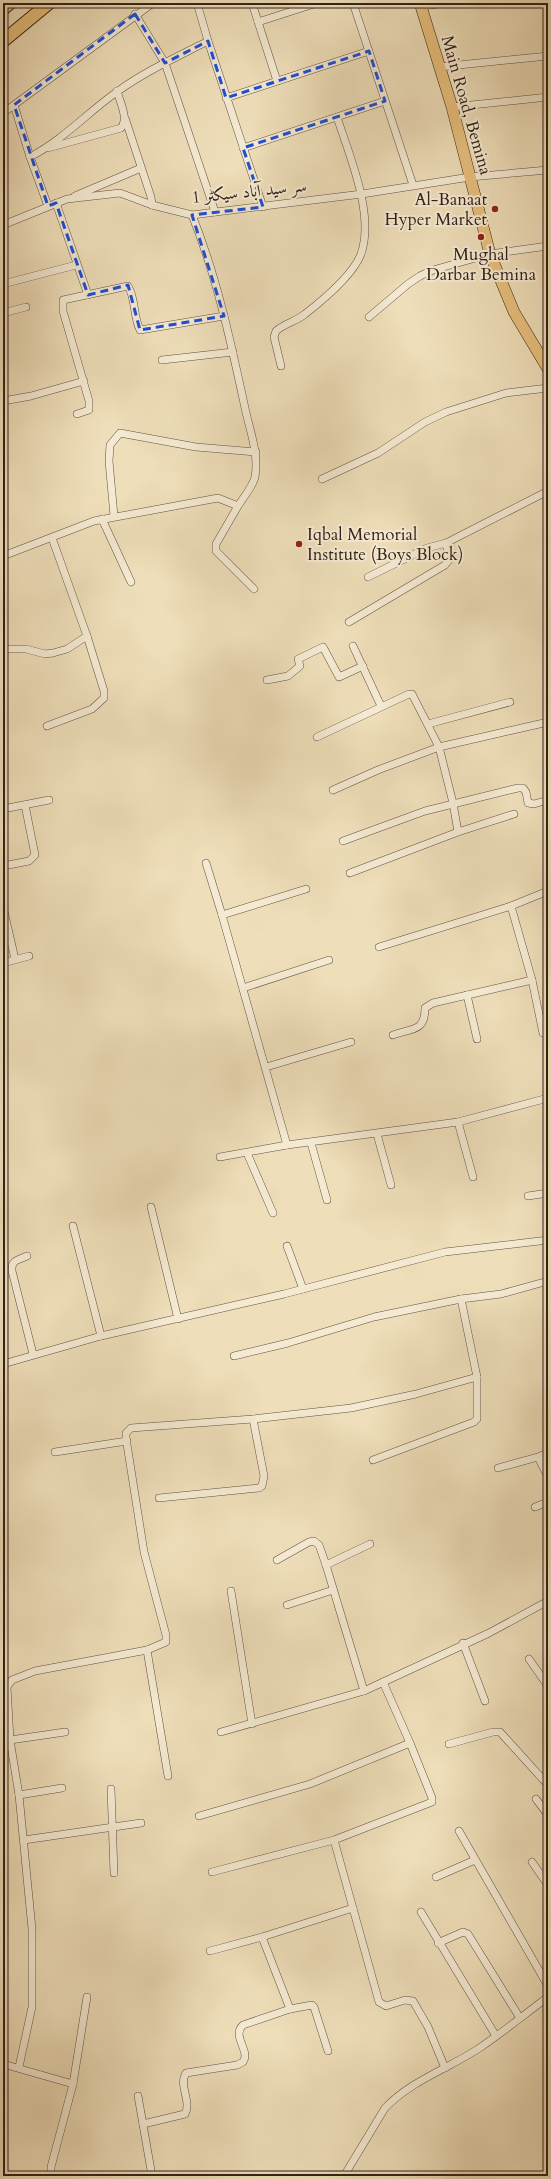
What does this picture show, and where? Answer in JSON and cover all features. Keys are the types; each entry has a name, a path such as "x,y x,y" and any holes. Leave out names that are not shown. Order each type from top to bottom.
{"highway":[{"path":"3,9 10,3"},
{"path":"3,31 37,3"},
{"path":"3,40 49,3"}],"main road":[{"name":"Main Road, Bemina","path":"420,5 452,107 490,254 514,312 548,369"}],"street":[{"path":"3,113 135,14 153,3"},
{"path":"197,3 226,98 263,206"},
{"path":"252,3 277,81"},
{"path":"258,22 317,3"},
{"path":"353,3 413,185"},
{"path":"420,5 448,3"},
{"path":"135,14 165,63 215,212"},
{"path":"46,149 117,92 165,63 208,41"},
{"path":"226,98 369,51"},
{"path":"439,67 548,56"},
{"path":"117,92 152,205"},
{"path":"452,107 548,97"},
{"path":"243,148 385,101"},
{"path":"14,105 30,157 48,206"},
{"path":"281,366 274,337 276,330 304,315 340,282 361,254 364,239 362,194 337,117"},
{"path":"30,157 46,149 121,128 124,124 125,118"},
{"path":"67,199 141,168"},
{"name":"سر سید آباد سیکٹر 1","path":"3,225 67,199 120,194 152,205 192,214 362,194 470,177 548,170"},
{"path":"56,203 76,265 88,295"},
{"path":"192,214 211,266 256,452 255,478 216,544 216,551 254,588"},
{"path":"369,317 420,276 433,270 490,254 548,246"},
{"path":"3,284 76,265"},
{"path":"77,414 89,410 84,381 63,311 63,300 128,286 132,292 135,321 140,330 224,316"},
{"path":"3,313 26,307"},
{"path":"162,360 233,352"},
{"path":"3,401 32,396 84,381"},
{"path":"322,479 378,453 425,422 446,412 506,393 548,388"},
{"path":"114,516 109,461 110,445 120,433 196,447 256,452"},
{"path":"368,577 426,548 446,543 548,491"},
{"path":"3,556 102,519 114,516 218,498 238,506"},
{"path":"102,519 131,582"},
{"path":"47,726 92,709 104,698 104,691 87,636 52,538"},
{"path":"349,622 445,565 449,560 446,543"},
{"path":"3,649 26,649 44,654 53,653 67,649 87,636"},
{"path":"353,646 381,706"},
{"path":"267,680 288,676 300,666 298,659 323,647 339,677 363,666"},
{"path":"318,737 381,706 412,694 439,747 453,803 458,832"},
{"path":"428,724 510,702"},
{"path":"332,790 378,770 439,747 548,722"},
{"path":"343,841 453,803 518,788 523,788 526,792 528,803 534,804 548,800"},
{"path":"3,809 49,800"},
{"path":"3,866 29,861 34,855 25,805"},
{"path":"350,873 458,832 514,814"},
{"path":"206,863 266,1067 287,1145"},
{"path":"222,915 306,889"},
{"path":"378,947 511,906 548,891"},
{"path":"511,906 532,980 543,1033"},
{"path":"3,907 15,959"},
{"path":"3,963 29,956"},
{"path":"243,988 329,960"},
{"path":"393,1035 420,1026 425,1020 425,1008 427,1006 532,980"},
{"path":"467,995 477,1039"},
{"path":"266,1067 351,1042"},
{"path":"220,1157 287,1145 458,1122 548,1098"},
{"path":"458,1122 473,1177"},
{"path":"377,1134 391,1185"},
{"path":"311,1142 327,1200"},
{"path":"247,1153 273,1213"},
{"path":"528,1196 548,1193"},
{"path":"151,1207 178,1318"},
{"path":"73,1226 101,1336"},
{"path":"3,1364 33,1354 101,1336 303,1289 444,1252 548,1240"},
{"path":"287,1246 303,1289"},
{"path":"27,1256 15,1261 12,1264 12,1271 33,1354"},
{"path":"234,1356 288,1343 374,1317 461,1299 501,1294 548,1281"},
{"path":"373,1460 474,1422 477,1418 476,1377 461,1299"},
{"path":"19,2067 30,2023 32,1995 31,1910 19,1795 7,1740 7,1687 12,1680 35,1671 146,1650 166,1642 166,1635 144,1552 126,1434 131,1428 253,1419 351,1408 416,1394 476,1377"},
{"path":"159,1498 259,1488 262,1486 264,1476 253,1419"},
{"path":"56,1452 127,1441"},
{"path":"498,1468 548,1453"},
{"path":"538,1457 548,1477"},
{"path":"535,1507 548,1502"},
{"path":"277,1560 314,1541 319,1545 364,1691"},
{"path":"326,1565 370,1544"},
{"path":"288,1604 333,1590"},
{"path":"230,1591 252,1724"},
{"path":"221,1732 364,1691 489,1632 548,1601"},
{"path":"463,1643 485,1701"},
{"path":"146,1650 168,1776"},
{"path":"529,1659 548,1686"},
{"path":"212,1872 334,1840 432,1802 432,1798 410,1743 382,1682"},
{"path":"7,1740 65,1732"},
{"path":"449,1744 493,1732 500,1732 548,1785"},
{"path":"199,1816 310,1784 410,1743"},
{"path":"19,1795 62,1788"},
{"path":"111,1790 114,1872"},
{"path":"536,1799 548,1815"},
{"path":"24,1840 141,1822"},
{"path":"459,1831 548,1986"},
{"path":"334,1840 379,2002 386,2006 405,2000 413,2001 425,2021 445,2068"},
{"path":"436,1878 475,1860"},
{"path":"532,1862 548,1885"},
{"path":"210,1951 262,1937 353,1908"},
{"path":"420,1912 496,2036"},
{"path":"438,1943 463,1932 468,1934 520,2018"},
{"path":"262,1937 290,2010"},
{"path":"51,2176 51,2167 73,2084 87,1996"},
{"path":"344,2176 385,2108 412,2085 445,2068 478,2048 548,1997"},
{"path":"143,2124 185,2114 188,2106 183,2081 186,2073 237,2065 243,2062 245,2054 239,2036 241,2028 307,2005 314,2007 328,2051"},
{"path":"3,2064 19,2067 73,2084"},
{"path":"138,2096 152,2176"}],"highlighted area":[{"path":"135,14 165,63 208,41 226,98 369,51 385,101 243,148 263,207 192,215 224,316 140,330 128,285 88,295 56,203 48,206 14,105"}],"place":[{"name":"Al-Banaat Hyper Market","path":"495,209"},
{"name":"Mughal Darbar Bemina","path":"481,237"},
{"name":"Iqbal Memorial Institute (Boys Block)","path":"299,544"}]}
